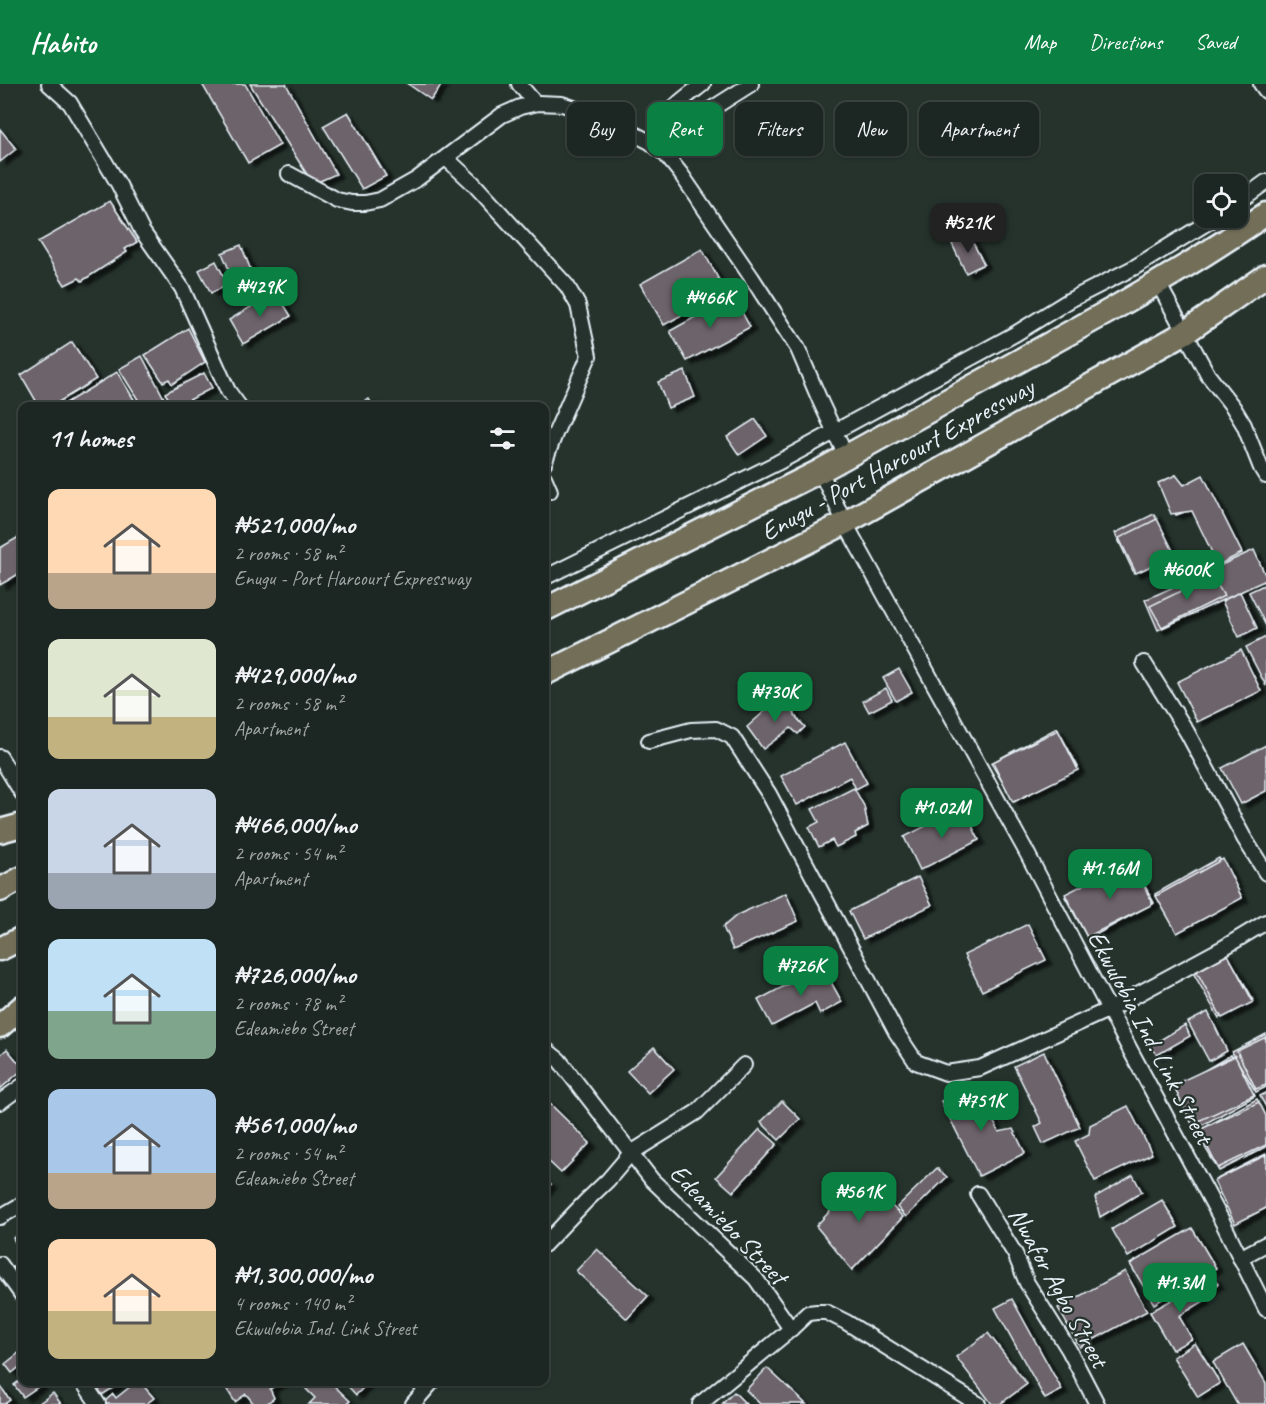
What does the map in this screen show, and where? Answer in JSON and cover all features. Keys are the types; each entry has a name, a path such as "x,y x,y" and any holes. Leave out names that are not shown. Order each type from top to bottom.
{"highway":[{"name":"Enugu - Port Harcourt Expressway","path":"549,607 820,471 1158,283 1266,214"},
{"name":"Enugu - Port Harcourt Expressway","path":"549,671 845,523 1186,332 1266,276"},
{"path":"0,890 18,880"},
{"path":"0,949 18,940"},
{"path":"0,1026 18,1010"}],"street":[{"path":"49,84 70,103 119,185 142,231 182,288 228,391 236,402"},
{"path":"519,84 535,104"},
{"path":"681,102 703,84"},
{"path":"723,102 751,84"},
{"path":"1261,84 1266,91"},
{"path":"289,174 337,200 365,203 380,200 417,179 502,115 520,107 535,104 562,104 603,118 647,140"},
{"path":"667,156 720,230 798,349 820,403 846,456"},
{"path":"446,158 473,183 567,286 578,305 590,356 549,450"},
{"path":"1248,195 1266,182"},
{"path":"549,576 777,463 1015,334 1070,300 1136,267 1199,228"},
{"path":"1158,283 1208,375 1244,425 1266,476"},
{"name":"Ekwulobia Ind. Link Street","path":"820,471 845,523 1022,842 1220,1217 1266,1309"},
{"path":"1144,663 1187,732 1244,838 1266,873"},
{"path":"649,741 691,730 716,729 732,737 769,794 896,1032 916,1062 946,1073 980,1068 1110,1009 1266,922"},
{"path":"0,757 18,786"},
{"name":"Edeamiebo Street","path":"549,1052 559,1060 652,1180 756,1279 791,1329"},
{"name":"Edeamiebo Street","path":"549,1240 608,1180 631,1153 698,1112 744,1065"},
{"path":"0,1102 18,1089"},
{"name":"Nwafor Agbo Street","path":"978,1194 1015,1254 1027,1283 1069,1350 1097,1404"},
{"path":"0,1217 18,1206"},
{"path":"1240,1258 1266,1244"},
{"path":"0,1264 18,1289"},
{"path":"699,1404 808,1314 817,1311 826,1312 846,1322 978,1404"},
{"path":"86,1386 98,1404"},
{"path":"413,1404 429,1386"}],"building":[{"path":"202,84 245,84 280,145 248,163"},
{"path":"250,84 286,84 336,174 313,184"},
{"path":"408,84 442,84 431,100"},
{"path":"348,112 386,176 362,189 323,126"},
{"path":"0,129 16,149 0,162"},
{"path":"110,201 137,242 125,249 127,252 82,281 79,278 65,285 38,242"},
{"path":"969,235 984,264 966,273 952,244"},
{"path":"241,245 252,273 234,281 222,253"},
{"path":"702,249 725,291 664,325 640,284"},
{"path":"216,261 228,285 211,293 199,270"},
{"path":"276,292 291,316 243,344 229,320"},
{"path":"733,296 750,327 687,361 670,331"},
{"path":"188,328 205,362 172,384 169,379 163,382 145,355"},
{"path":"72,342 96,379 59,402 37,402 21,375"},
{"path":"142,356 166,402 140,402 119,369"},
{"path":"685,371 695,397 668,408 658,382"},
{"path":"117,372 136,402 68,402"},
{"path":"204,373 212,388 186,402 171,402 165,393"},
{"path":"755,419 767,436 739,455 727,437"},
{"path":"1176,475 1182,487 1201,479 1237,555 1218,564 1193,509 1176,515 1159,483"},
{"path":"1176,475 1184,485 1203,475 1242,553 1218,565 1192,511 1171,514 1158,483"},
{"path":"1154,514 1173,554 1134,573 1115,533"},
{"path":"1157,519 1175,555 1136,573 1119,538"},
{"path":"18,537 18,574 0,585 0,548"},
{"path":"1254,550 1266,580 1158,630 1145,600"},
{"path":"1212,576 1224,596 1162,627 1150,606"},
{"path":"1266,584 1266,626 1249,592"},
{"path":"1240,592 1257,628 1239,637 1222,601"},
{"path":"1266,637 1266,686 1246,647"},
{"path":"1241,650 1261,691 1197,722 1177,682"},
{"path":"899,669 912,692 896,701 883,678"},
{"path":"886,688 892,700 869,712 863,701"},
{"path":"784,694 796,717 805,727 798,734 791,728 763,749 747,727"},
{"path":"1057,728 1078,767 1014,802 991,763"},
{"path":"1058,730 1078,770 1013,802 993,762"},
{"path":"845,742 867,783 856,789 850,777 797,805 781,776"},
{"path":"1266,745 1266,791 1241,804 1222,768"},
{"path":"854,788 864,806 868,826 855,833 856,837 836,847 832,840 819,847 809,827 819,822 812,809"},
{"path":"963,807 979,840 920,870 904,837"},
{"path":"1219,858 1242,897 1177,933 1155,894"},
{"path":"1223,859 1242,898 1177,933 1156,896"},
{"path":"1131,860 1154,903 1088,939 1065,897"},
{"path":"1131,861 1153,904 1087,937 1065,894"},
{"path":"918,877 932,905 863,939 849,911"},
{"path":"786,893 798,921 733,950 723,927 737,915"},
{"path":"1028,924 1046,960 982,991 964,955"},
{"path":"1226,952 1253,999 1219,1018 1191,969"},
{"path":"1227,953 1253,1002 1222,1018 1196,970"},
{"path":"822,966 842,1002 820,1014 815,1003 772,1026 758,1000"},
{"path":"1208,1012 1227,1051 1209,1061 1188,1022"},
{"path":"1185,1025 1190,1036 1157,1055 1150,1046"},
{"path":"1266,1034 1266,1087 1256,1092 1232,1052"},
{"path":"1266,1037 1266,1085 1256,1089 1237,1051"},
{"path":"654,1047 674,1069 648,1093 627,1071"},
{"path":"7,1049 18,1062 18,1073 0,1089 0,1055"},
{"path":"1044,1052 1080,1127 1043,1144 1035,1127 1042,1123 1014,1066"},
{"path":"1231,1055 1255,1096 1197,1128 1174,1088"},
{"path":"1235,1056 1254,1095 1192,1124 1173,1085"},
{"path":"974,1084 999,1132 1013,1129 1025,1153 979,1176 941,1101"},
{"path":"1266,1093 1266,1107 1260,1096"},
{"path":"1257,1099 1266,1117 1266,1147 1219,1171 1196,1132"},
{"path":"782,1101 800,1119 779,1140 761,1122"},
{"path":"1259,1102 1266,1116 1266,1145 1218,1168 1199,1130"},
{"path":"549,1103 590,1143 561,1173 549,1162"},
{"path":"1128,1106 1152,1154 1095,1181 1075,1141 1089,1134 1090,1125"},
{"path":"760,1129 777,1144 733,1192 716,1177"},
{"path":"1266,1154 1266,1208 1237,1222 1215,1180"},
{"path":"1266,1155 1266,1208 1235,1224 1214,1181"},
{"path":"937,1168 947,1177 906,1217 897,1207"},
{"path":"1133,1175 1142,1192 1100,1217 1095,1197"},
{"path":"862,1177 903,1217 852,1270 816,1226"},
{"path":"1162,1200 1178,1227 1128,1257 1112,1229"},
{"path":"1192,1228 1216,1268 1154,1304 1130,1264"},
{"path":"18,1235 18,1248 13,1238"},
{"path":"597,1249 648,1296 627,1319 576,1271"},
{"path":"1125,1271 1147,1311 1080,1347 1058,1308"},
{"path":"1213,1277 1218,1284 1202,1293 1204,1301 1179,1316 1192,1339 1172,1350 1150,1312"},
{"path":"1012,1299 1062,1390 1045,1399 995,1308"},
{"path":"988,1333 1027,1384 1000,1404 992,1404 956,1357"},
{"path":"1195,1343 1220,1383 1198,1397 1173,1357"},
{"path":"1243,1344 1266,1383 1266,1404 1237,1404 1213,1362"},
{"path":"18,1353 18,1368 12,1373 5,1364"},
{"path":"767,1368 806,1404 760,1404 746,1390"},
{"path":"18,1382 18,1386 39,1386 23,1397 14,1385"},
{"path":"97,1386 116,1386 102,1395"},
{"path":"131,1386 144,1386 154,1398 146,1404 103,1403 113,1394 116,1398"},
{"path":"225,1386 275,1386 270,1389 274,1398 266,1404 254,1404 246,1394 235,1402"},
{"path":"309,1386 334,1386 350,1401 347,1404 309,1404 315,1398 306,1389"},
{"path":"348,1386 365,1386 356,1395"},
{"path":"1,1387 10,1400 4,1404 0,1404"},
{"path":"734,1392 746,1404 722,1404"},
{"path":"53,1393 61,1404 38,1404"}]}
